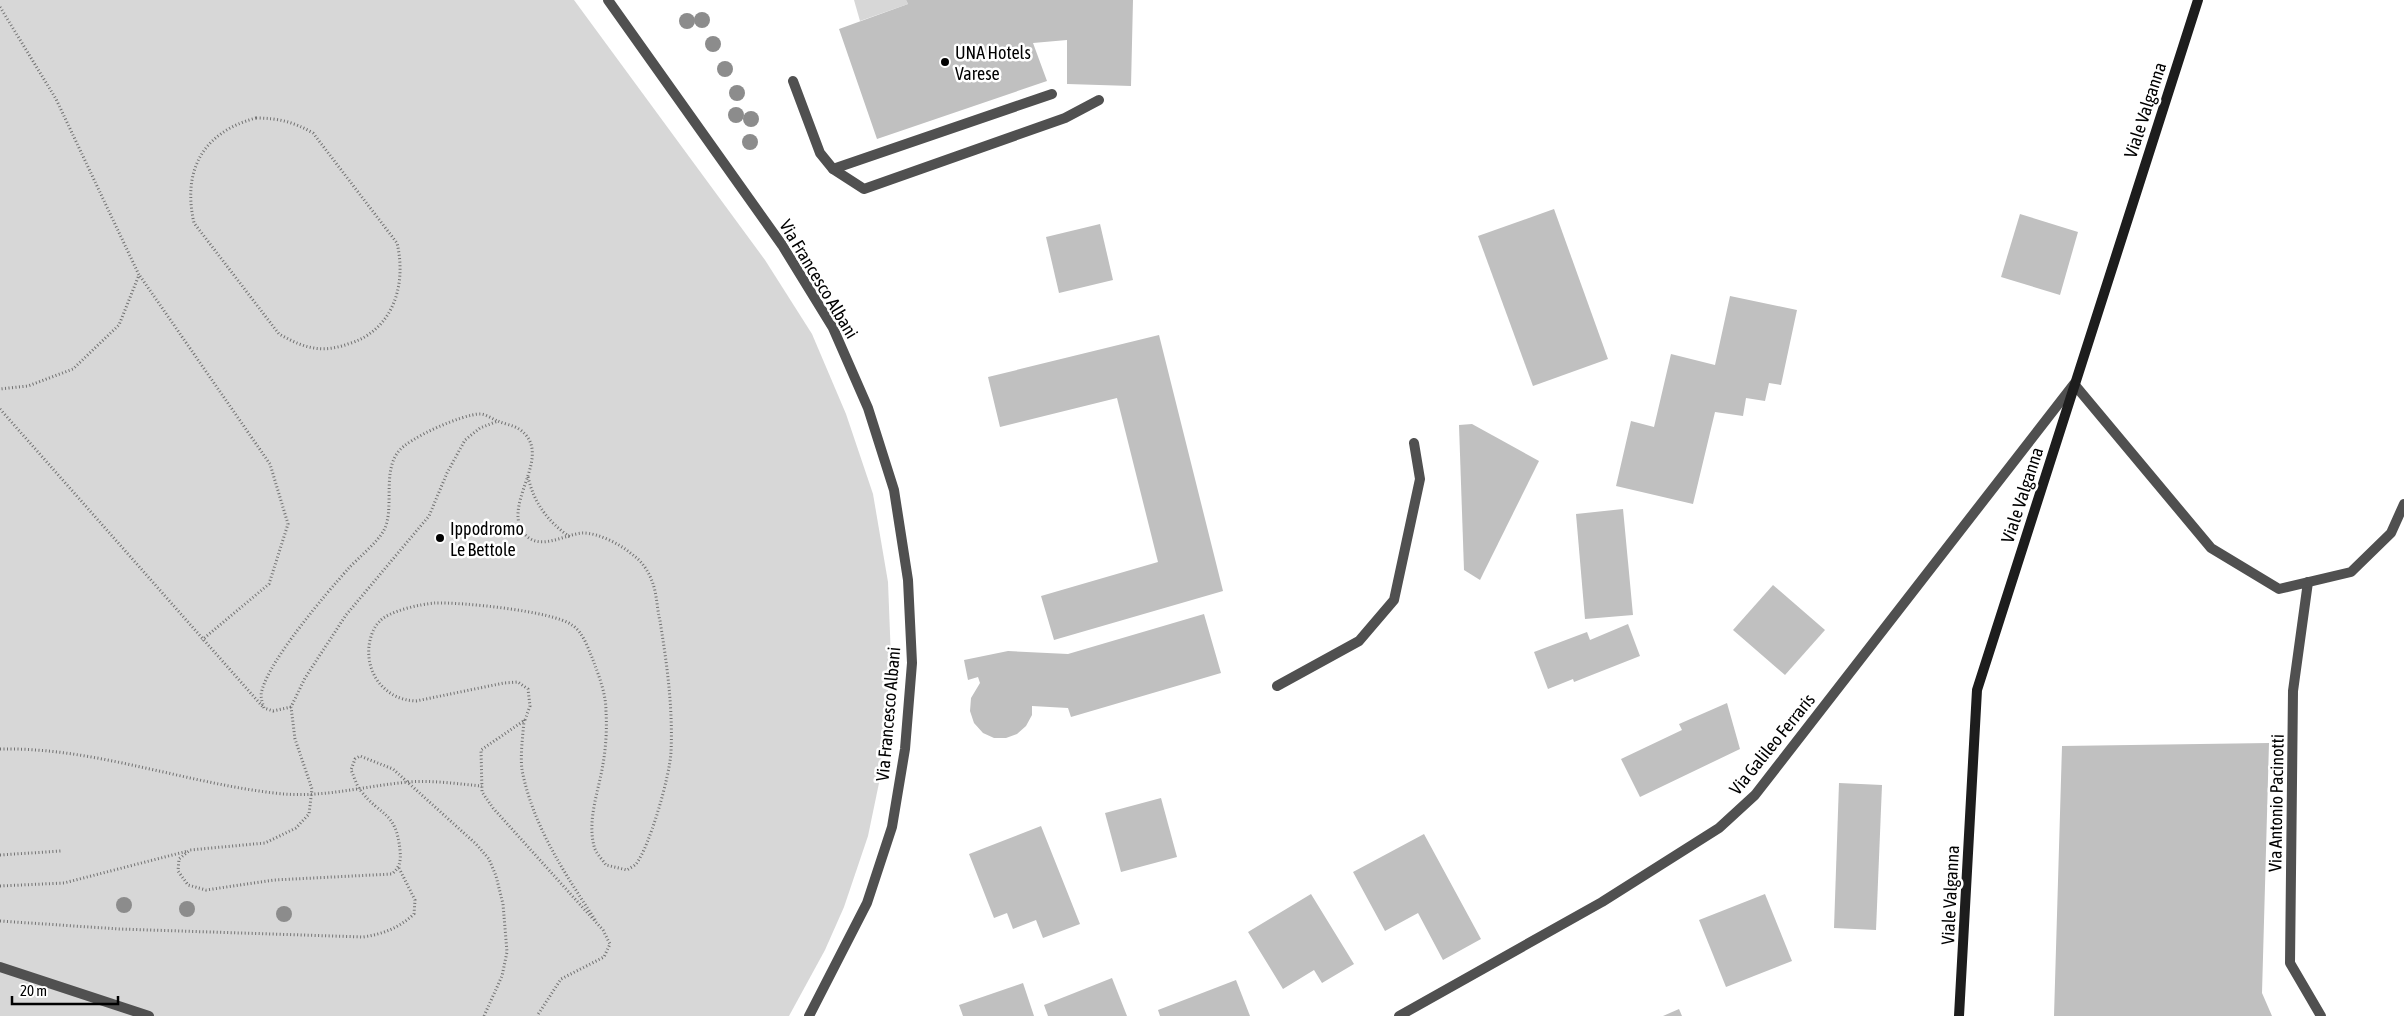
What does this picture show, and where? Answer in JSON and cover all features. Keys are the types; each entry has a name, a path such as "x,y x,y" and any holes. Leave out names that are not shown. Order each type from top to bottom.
{"main road":[{"name":"Viale Valganna","path":"1959,1016 1977,690 2198,0"}],"street":[{"name":"Via Francesco Albani","path":"608,0 782,245 832,328 868,408 894,490 908,580 912,663 905,749 892,828 867,903 810,1016"},
{"path":"792,81 820,153 833,169 864,189 1065,118 1099,100"},
{"path":"833,169 1052,94"},
{"name":"Via Galileo Ferraris","path":"1399,1016 1411,1013 1602,902 1719,828 1755,795 2074,384"},
{"path":"2074,384 2211,548 2278,588 2351,572 2391,533 2404,504"},
{"path":"1277,686 1359,642 1394,600 1420,479 1414,443"},
{"name":"Via Antonio Pacinotti","path":"2308,582 2293,691 2290,963 2321,1016"},
{"path":"0,967 149,1016"}],"path":[{"path":"0,7 56,100 140,275 270,464 288,524 269,584 202,640"},
{"path":"256,118 276,118 295,123 313,132 397,243 402,263 401,283 396,302 386,319 372,333 354,342 335,348 315,348 296,343 279,334 194,223 190,204 190,184 196,165 205,148 225,130 256,118"},
{"path":"0,389 28,386 73,370 120,325 140,275"},
{"path":"0,409 264,708 273,711 291,707"},
{"path":"264,708 261,698 262,689 278,660 342,577 384,530 387,518 389,478 398,452 431,430 466,415 482,414 520,429 532,445 528,476 517,512 522,531 532,539 547,542 583,533 600,536 634,556 646,570 653,584 668,671 671,754 662,798 636,864 627,870 606,865 594,847 592,822 603,763 606,709 601,681 586,643 574,626 561,618 528,611 435,603 391,613 378,622 370,636 368,660 373,676 388,691 406,701 416,701 504,682 518,682 528,689 530,706 524,720 522,769 540,824 555,859 610,944 604,957 561,979 537,1016"},
{"path":"0,886 64,883 190,850 265,843 296,828 309,814 312,789 295,739 291,707 305,678 346,614 429,516 447,473 465,440 480,428 498,421"},
{"path":"528,476 532,492 545,515 570,537"},
{"path":"524,720 481,750 482,792 493,808 602,930"},
{"path":"0,750 36,748 83,755 180,777 273,793 311,796 408,782 482,786"},
{"path":"190,850 179,859 178,871 188,885 206,890 274,880 392,874 399,868 401,860 398,831 386,814 360,790 351,770 355,759 360,756 393,769 476,844 489,859 496,876 503,904 507,952 502,976 484,1015"},
{"path":"0,855 61,851"},
{"path":"0,921 119,929 363,937 381,934 403,924 414,914 415,900 399,868"}],"shaded area":[{"name":"Ippodromo Le Bettole","path":"0,0 574,0 765,260 812,334 846,414 873,494 888,582 891,659 879,783 868,836 844,907 825,950 789,1016 0,1016"},
{"path":"854,0 906,0 908,4 860,21"}],"building":[{"name":"UNA Hotels Varese","path":"906,0 1133,0 1131,86 1067,84 1067,40 1033,43 1047,81 877,139 839,29 908,4"},
{"path":"1554,209 1608,359 1533,386 1478,236"},
{"path":"2020,214 2078,232 2060,295 2001,277"},
{"path":"1100,224 1113,280 1059,293 1046,237"},
{"path":"1730,296 1797,310 1781,385 1769,383 1765,401 1746,398 1743,416 1715,412 1693,504 1616,486 1631,421 1654,427 1671,354 1715,365"},
{"path":"1159,335 1223,591 1054,640 1041,596 1158,562 1117,398 1000,427 988,377"},
{"path":"1472,424 1539,461 1480,580 1464,570 1459,425"},
{"path":"1623,509 1633,615 1585,619 1576,514"},
{"path":"1773,585 1825,630 1785,675 1733,630"},
{"path":"1204,614 1221,673 1071,717 1068,708 1032,706 1032,715 1026,726 1017,734 1006,738 994,738 983,733 974,723 970,711 971,698 980,683 978,677 968,680 964,660 1008,651 1068,654"},
{"path":"1628,624 1640,656 1574,682 1573,679 1548,689 1534,652 1587,632 1590,640"},
{"path":"1727,703 1740,749 1640,797 1621,759 1682,730 1679,724"},
{"path":"2269,743 2262,993 2272,1016 2054,1016 2062,746"},
{"path":"1839,783 1882,785 1876,930 1834,928"},
{"path":"1161,798 1177,857 1121,872 1105,813"},
{"path":"1041,826 1080,924 1043,938 1036,920 1013,929 1007,913 994,918 969,854"},
{"path":"1424,834 1481,939 1443,960 1418,913 1385,931 1353,872"},
{"path":"1311,894 1354,964 1322,983 1314,970 1283,989 1248,932"},
{"path":"1765,894 1792,961 1726,987 1699,920"},
{"path":"1112,978 1127,1016 1048,1016 1044,1005"},
{"path":"1236,980 1250,1016 1160,1016 1158,1010"},
{"path":"1023,983 1034,1016 963,1016 959,1005"},
{"path":"1679,1009 1682,1016 1663,1016"}],"place":[{"name":"UNA Hotels Varese","path":"945,62"},
{"name":"Ippodromo Le Bettole","path":"440,538"}]}
